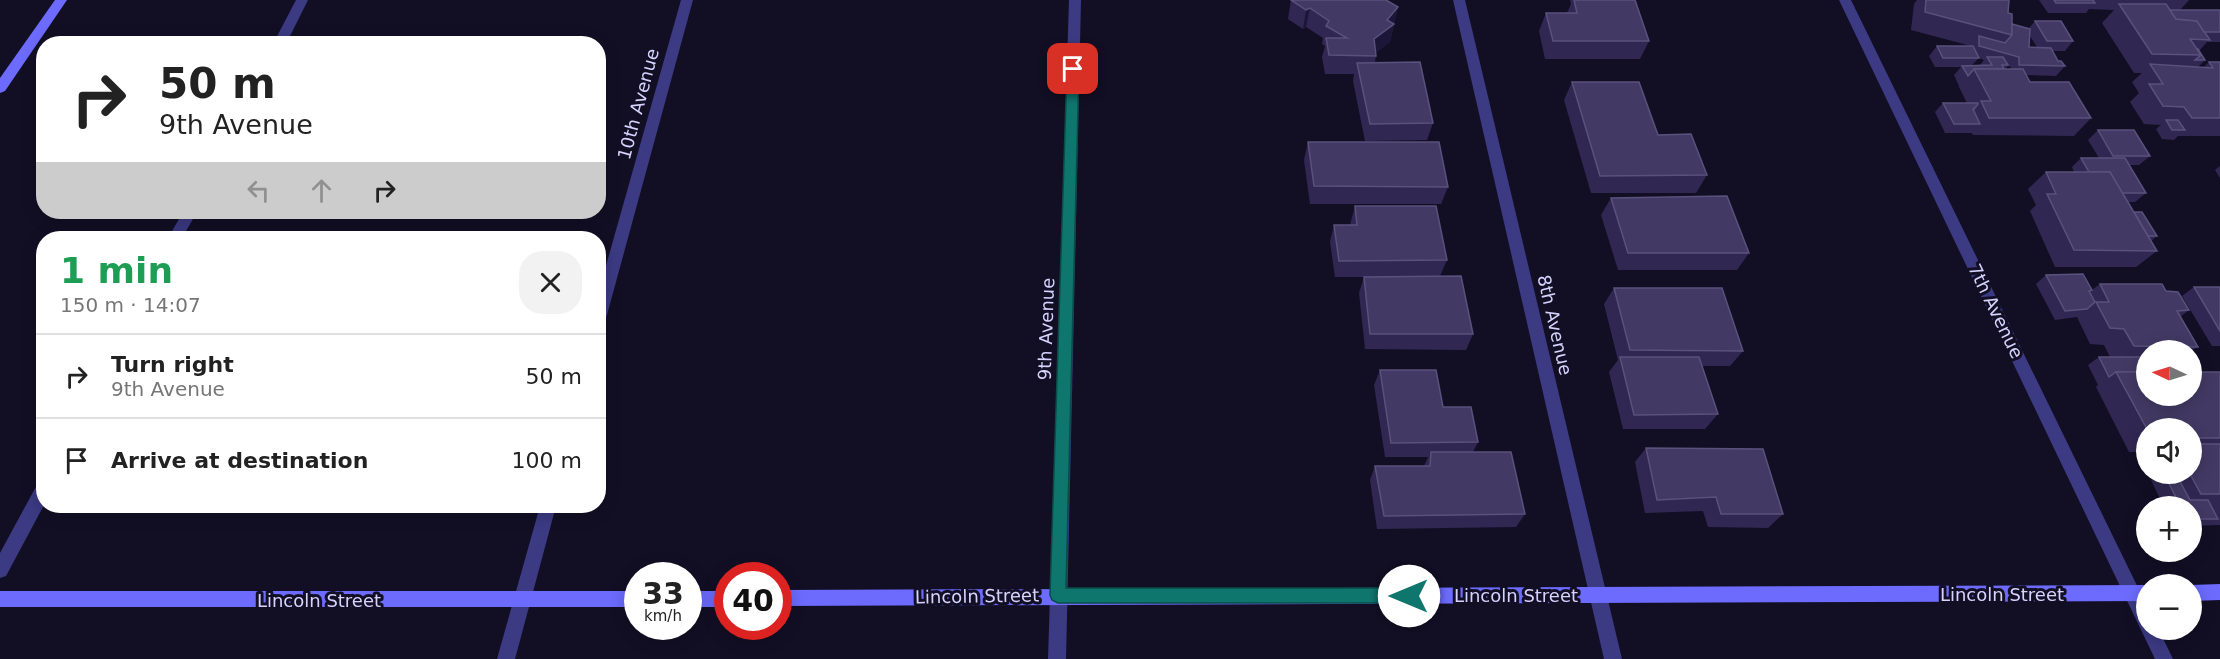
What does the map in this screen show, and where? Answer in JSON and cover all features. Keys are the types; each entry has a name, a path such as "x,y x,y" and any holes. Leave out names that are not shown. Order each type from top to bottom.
{"street":[{"path":"36,36 61,0"},
{"path":"283,36 302,0"},
{"name":"10th Avenue","path":"606,293 687,0"},
{"name":"9th Avenue","path":"1057,659 1075,0"},
{"name":"8th Avenue","path":"1459,0 1613,659"},
{"name":"7th Avenue","path":"1845,0 2136,585"},
{"path":"0,88 36,36"},
{"path":"0,570 36,503"},
{"path":"506,659 546,513"},
{"path":"2202,592 2220,592"},
{"name":"Lincoln Street","path":"792,598 1058,595 1599,596 2136,593"},
{"name":"Lincoln Street","path":"0,599 624,599"},
{"path":"2155,640 2164,659"}],"building":[{"path":"1291,0 1386,0 1398,7 1387,20 1394,24 1374,39 1376,56 1329,55 1326,38 1347,38 1326,26 1329,21 1310,8 1306,10"},
{"path":"1574,0 1635,0 1649,41 1553,41 1546,13 1577,13"},
{"path":"1926,0 2009,0 2008,13 2012,14 2012,35 1925,12"},
{"path":"2054,0 2093,0 2095,3 2056,3"},
{"path":"2119,4 2166,4 2176,19 2197,21 2210,40 2190,39 2201,55 2152,54"},
{"path":"2170,10 2220,10 2220,32 2204,32 2197,21 2176,19"},
{"path":"2035,21 2061,21 2073,41 2047,41"},
{"path":"2012,24 2030,29 2029,47 2051,48 2058,61 2065,66 2019,65 2019,57 1979,46 1979,36 2005,43 2012,35"},
{"path":"1937,46 1973,46 1979,58 1943,58"},
{"path":"2197,49 2205,60 2195,60 2201,55"},
{"path":"1987,57 2003,57 2008,65 2002,65 2004,69 1974,69 1968,76 1962,66 1992,65"},
{"path":"1420,62 1433,123 1370,124 1357,63"},
{"path":"2209,62 2220,62 2220,118 2192,118 2184,107 2163,106 2149,84 2163,84 2150,64 2213,68"},
{"path":"1974,69 2023,69 2030,82 2069,82 2091,118 1989,118 1981,101 1991,101"},
{"path":"1572,82 1639,82 1658,135 1691,134 1707,175 1600,176"},
{"path":"1943,103 1978,103 1973,109 1980,124 1954,124"},
{"path":"2166,120 2178,120 2185,130 2172,130"},
{"path":"2098,130 2134,130 2150,156 2113,156"},
{"path":"1308,142 1439,142 1448,187 1314,186"},
{"path":"2081,158 2125,158 2146,193 2122,193 2110,172 2089,172"},
{"path":"2046,172 2110,172 2157,251 2074,250 2047,194 2056,194"},
{"path":"1727,196 1749,253 1628,253 1611,198"},
{"path":"1355,206 1436,206 1447,260 1339,261 1334,225 1357,225"},
{"path":"2134,212 2142,212 2157,236 2148,236"},
{"path":"2083,274 2092,290 2089,291 2095,302 2087,309 2065,311 2046,275"},
{"path":"1461,276 1473,334 1370,334 1364,277"},
{"path":"2100,284 2162,284 2166,291 2178,292 2189,310 2177,311 2194,340 2136,340 2136,346 2134,346 2124,329 2110,328 2096,302 2109,302"},
{"path":"2194,287 2220,287 2220,331"},
{"path":"1614,288 1722,288 1743,351 1630,350"},
{"path":"1620,357 1699,357 1718,414 1634,415"},
{"path":"2099,357 2136,357 2136,372 2116,372 2109,377"},
{"path":"1380,370 1436,370 1443,407 1471,407 1478,442 1391,443"},
{"path":"2116,372 2136,372 2136,406 2202,406 2202,372 2220,372 2220,438 2202,438 2202,418 2141,418"},
{"path":"2202,444 2220,444 2220,494 2201,494 2196,484 2202,484"},
{"path":"1646,448 1763,449 1783,514 1721,514 1716,497 1657,500"},
{"path":"1431,452 1511,452 1525,514 1384,516 1375,466 1430,466"},
{"path":"2169,484 2181,484 2188,496 2175,496"},
{"path":"2202,500 2208,500 2218,519 2202,519"}],"route":[{"path":"1073,69 1058,595 1409,596"}]}
